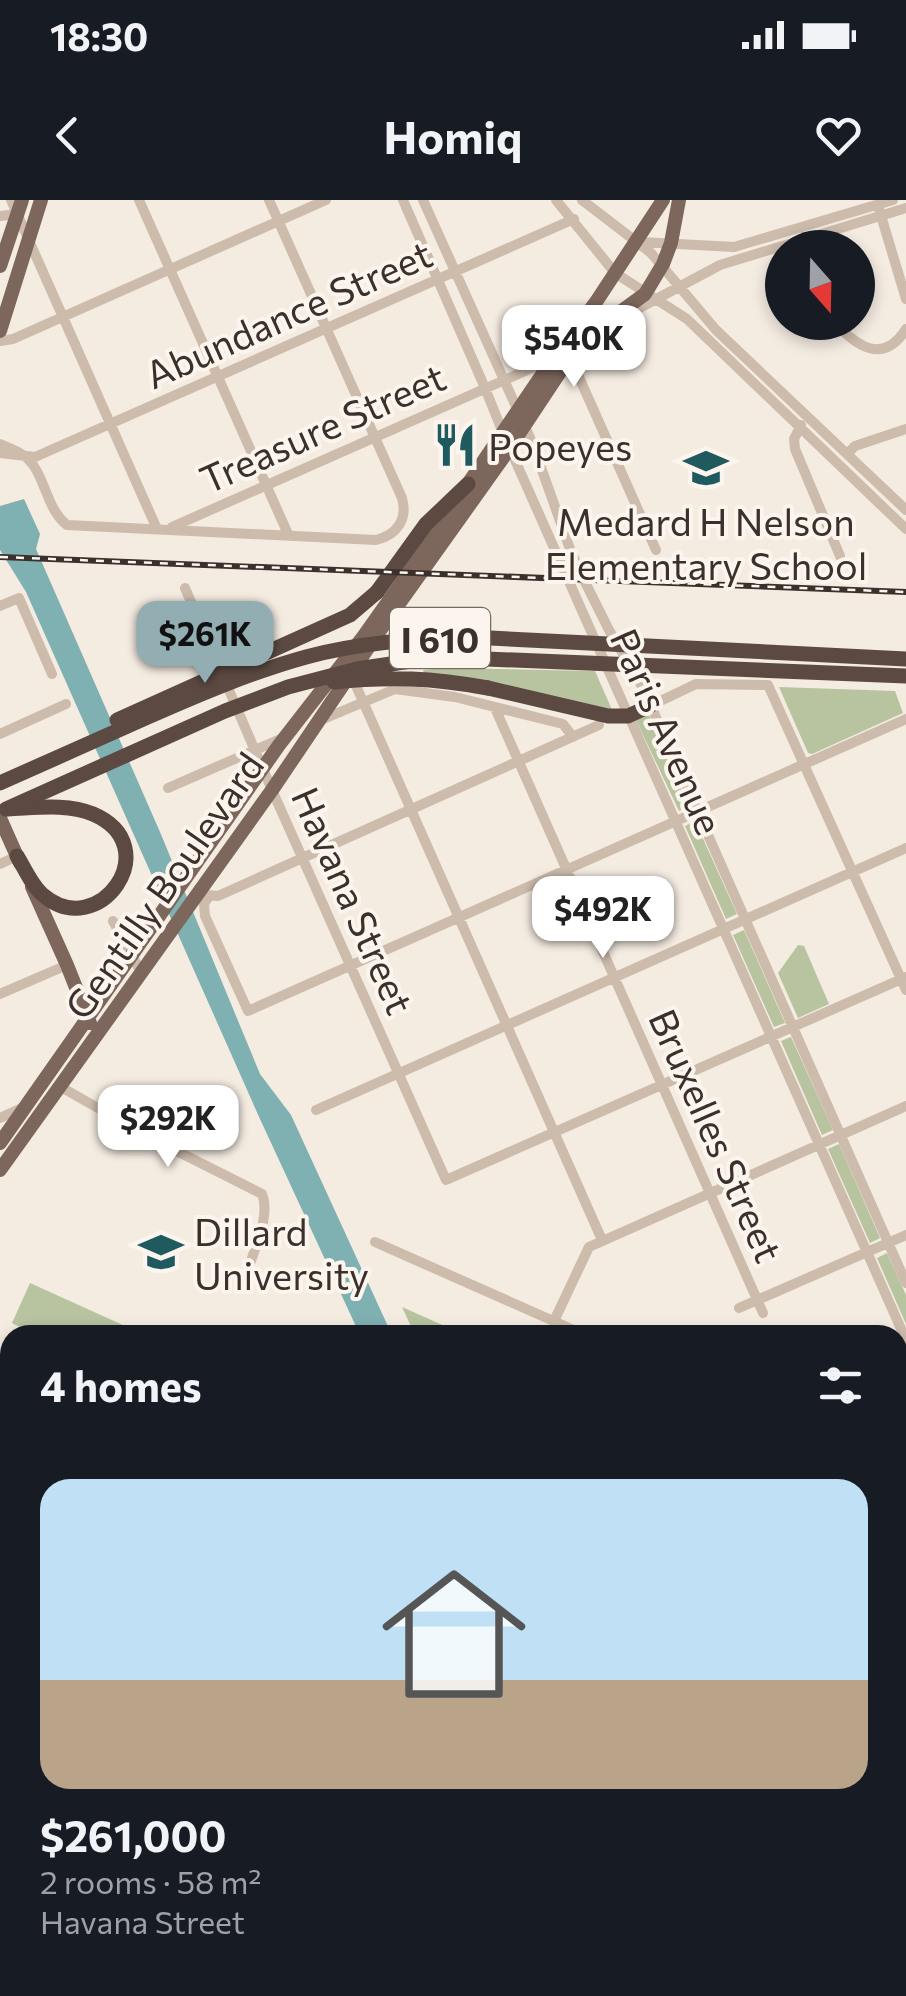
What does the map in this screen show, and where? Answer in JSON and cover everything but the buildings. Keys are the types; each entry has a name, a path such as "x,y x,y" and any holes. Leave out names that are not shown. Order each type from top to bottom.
{"highway":[{"path":"46,762 55,751 149,704 350,615 377,592 426,524 468,484"},
{"name":"I 610","path":"0,783 253,674 333,651 411,639 490,638 906,659"},
{"name":"I 610","path":"2,813 185,728 271,693 356,669 462,658 906,676"},
{"path":"271,693 336,682 424,678 488,688 602,715 628,716 650,706"},
{"path":"2,813 62,808 93,814 121,837 126,854 119,884 103,900 89,906 67,907 44,897 17,856"}],"main road":[{"path":"0,331 42,200"},
{"name":"Gentilly Boulevard","path":"0,1142 132,957 150,945 201,893 525,426 552,372 663,200"},
{"name":"Gentilly Boulevard","path":"0,1170 140,972 150,945 263,769 364,637 517,411 592,332 652,296 671,243 678,200"},
{"path":"0,266 16,205"},
{"path":"6,247 27,246"},
{"path":"2,813 89,1018 88,1046"},
{"path":"0,1118 0,1142"}],"street":[{"path":"140,200 288,534"},
{"path":"0,444 24,456 36,471 52,508 66,525 376,540 392,534 405,511 402,498 269,200"},
{"path":"0,341 13,339 326,200"},
{"name":"Paris Avenue","path":"403,200 899,1325"},
{"name":"Paris Avenue","path":"422,200 525,426 570,549 609,630 634,671 906,1283"},
{"path":"556,200 615,273 687,319 906,529"},
{"path":"582,200 663,264 716,330 906,510"},
{"path":"826,230 880,210 893,200"},
{"path":"0,216 16,205 27,246 162,529"},
{"path":"637,241 734,247 880,210 906,208"},
{"path":"880,210 906,299"},
{"name":"Abundance Street","path":"0,453 35,457 574,219"},
{"path":"652,296 720,265 765,251"},
{"path":"852,340 870,349 890,345 906,329"},
{"path":"570,357 656,550"},
{"name":"Treasure Street","path":"162,529 534,367 552,372"},
{"path":"808,417 794,439 795,448 840,556"},
{"path":"847,454 856,446 906,429"},
{"path":"522,476 542,468"},
{"path":"534,501 552,494"},
{"path":"882,506 906,494"},
{"name":"Havana Street","path":"186,588 446,1180 554,1134"},
{"path":"0,606 19,598 52,674"},
{"path":"350,674 602,1240"},
{"path":"554,1134 792,1027 904,982 770,688 759,684 696,684 650,706"},
{"path":"317,722 394,689 427,692 563,724 573,737"},
{"path":"0,734 66,704"},
{"name":"Bruxelles Street","path":"495,708 763,1313"},
{"path":"599,726 218,896 201,893 205,916 248,1011 906,718"},
{"path":"168,788 286,736"},
{"path":"316,1110 906,848"},
{"path":"0,864 17,856"},
{"path":"113,921 140,972"},
{"path":"0,994 68,965"},
{"path":"61,1087 262,1194 266,1203 251,1261"},
{"path":"554,1322 589,1247 906,1106"},
{"path":"0,1118 24,1107"},
{"path":"740,1308 906,1234"},
{"path":"375,1242 561,1325"}],"green space":[{"path":"423,670 595,671 613,712 424,674"},
{"path":"779,687 895,691 903,713 812,754 808,753"},
{"path":"648,713 689,807 679,811 635,718"},
{"path":"695,821 737,914 726,919 685,826"},
{"path":"744,930 785,1023 774,1027 733,935"},
{"path":"798,945 804,946 829,1004 798,1018 778,973"},
{"path":"791,1037 833,1130 822,1135 781,1041"},
{"path":"839,1144 880,1238 870,1243 828,1149"},
{"path":"887,1253 906,1295 906,1324 877,1258"},
{"path":"30,1283 123,1325 16,1325 12,1323"},
{"path":"402,1307 442,1325 410,1325"}],"water":[{"path":"24,499 40,534 36,549 260,1074 291,1115 387,1325 355,1325 26,592 0,550 0,506"}],"railway":[{"path":"0,557 906,592"}],"place":[{"name":"Popeyes","path":"455,445"},
{"name":"Medard H Nelson Elementary School","path":"706,468"},
{"name":"Dillard University","path":"161,1252"}]}
